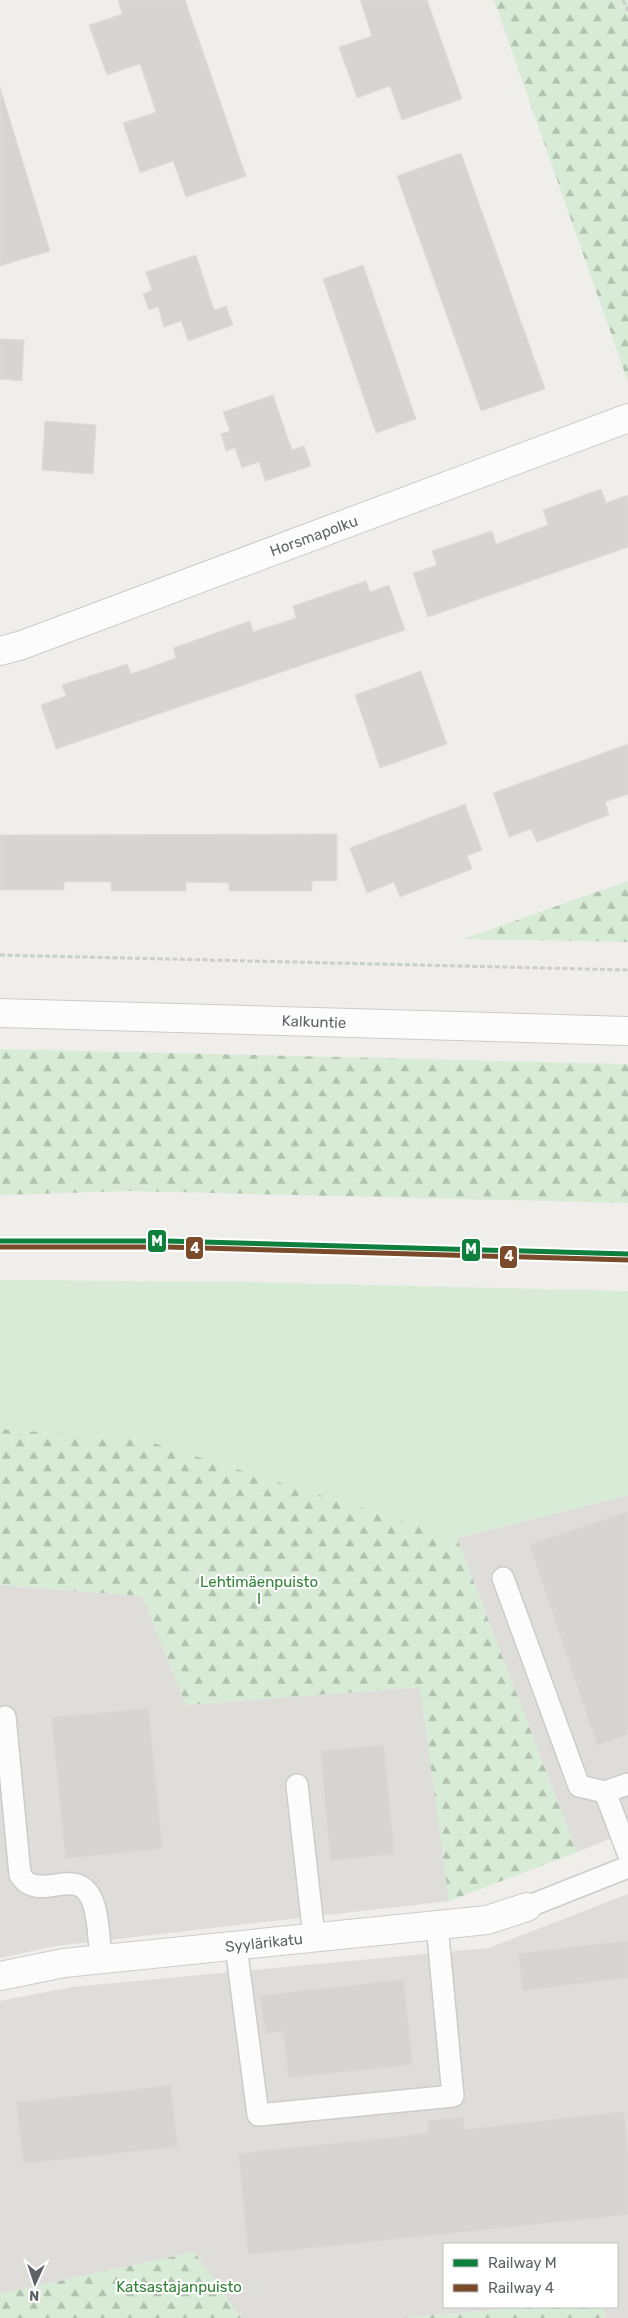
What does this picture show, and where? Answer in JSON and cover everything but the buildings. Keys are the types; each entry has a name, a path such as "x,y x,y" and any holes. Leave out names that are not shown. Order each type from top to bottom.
{"street":[{"name":"Horsmapolku","path":"0,651 22,645 628,418"},
{"name":"Kalkuntie","path":"0,1012 628,1031"},
{"name":"Syylärikatu","path":"0,1976 64,1963 487,1920 527,1907"}],"lane":[{"path":"503,1578 579,1786 605,1792 628,1784"},
{"path":"5,1718 20,1874 28,1883 38,1885 72,1883 86,1890 94,1906 101,1959"},
{"path":"297,1785 314,1937"},
{"path":"605,1792 628,1853"},
{"path":"527,1907 628,1867"},
{"path":"236,1946 258,2115 453,2096 438,1925"}],"path":[{"path":"623,0 628,11"},
{"path":"0,954 628,970"}],"shaded area":[{"path":"628,1495 628,1832 577,1852 457,1538"},
{"path":"0,1585 142,1596 186,1705 421,1687 449,1901 55,1946 0,1958"},
{"path":"628,1894 628,2318 607,2318 602,2308 618,2308 618,2243 443,2243 443,2308 517,2308 399,2318 241,2318 194,2252 0,2294 0,2001 72,1987 489,1948"}],"green space":[{"path":"494,0 628,0 628,382"},
{"path":"628,881 628,942 463,939"},
{"path":"0,1049 628,1064 628,1203 130,1191 0,1195"},
{"path":"0,1280 240,1282 628,1291 628,1495 457,1538 144,1440 0,1429"},
{"name":"Lehtimäenpuisto I","path":"0,1429 144,1440 457,1538 577,1852 449,1901 420,1687 186,1705 142,1596 0,1585"},
{"name":"Katsastajanpuisto","path":"194,2252 241,2318 0,2318 0,2294"},
{"path":"517,2308 602,2308 607,2318 399,2318"}],"rail line":[{"name":"M","path":"0,1241 167,1241 628,1254"},
{"name":"4","path":"0,1247 167,1247 628,1260"}]}
